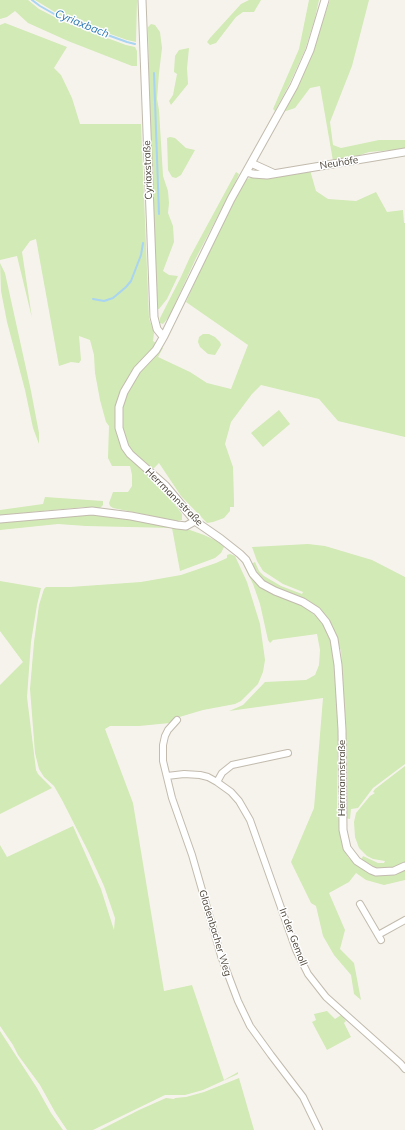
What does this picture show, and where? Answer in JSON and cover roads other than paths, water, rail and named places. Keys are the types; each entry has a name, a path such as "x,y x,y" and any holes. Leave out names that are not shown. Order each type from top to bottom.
{"street":[{"name":"Cyriaxstraße","path":"142,0 154,317 157,329 164,336"},
{"name":"Herrmannstraße","path":"325,0 310,50 279,113 231,199 164,336 156,350 137,370 124,392 119,407 119,428 124,447 165,485 195,521 222,539 240,554 246,560 253,574 262,584 303,602 317,611 329,627 334,639 338,665 342,730 342,830 345,844 351,855 371,870 387,872 394,871 405,866"},
{"name":"Neuhöfe","path":"246,172 262,175 405,152"},
{"path":"251,163 274,173"},
{"path":"0,519 92,511 131,516 186,526 195,521"},
{"name":"Gladenbacher Weg","path":"177,720 168,730 163,745 163,761 172,798 192,855 221,956 238,1001 256,1035 303,1097 319,1130"},
{"path":"217,782 222,773 232,765 288,752"},
{"name":"In der Gemoll","path":"167,776 184,774 200,775 217,782 231,792 246,810 296,950 308,974 326,997 405,1069"},
{"path":"360,904 380,938 405,920"}],"waterway":[{"name":"Cyriaxbach","path":"32,0 63,19 135,44"},
{"path":"154,73 159,214"},
{"path":"93,299 104,301 113,298 126,287 131,281 141,255 143,243"}]}
